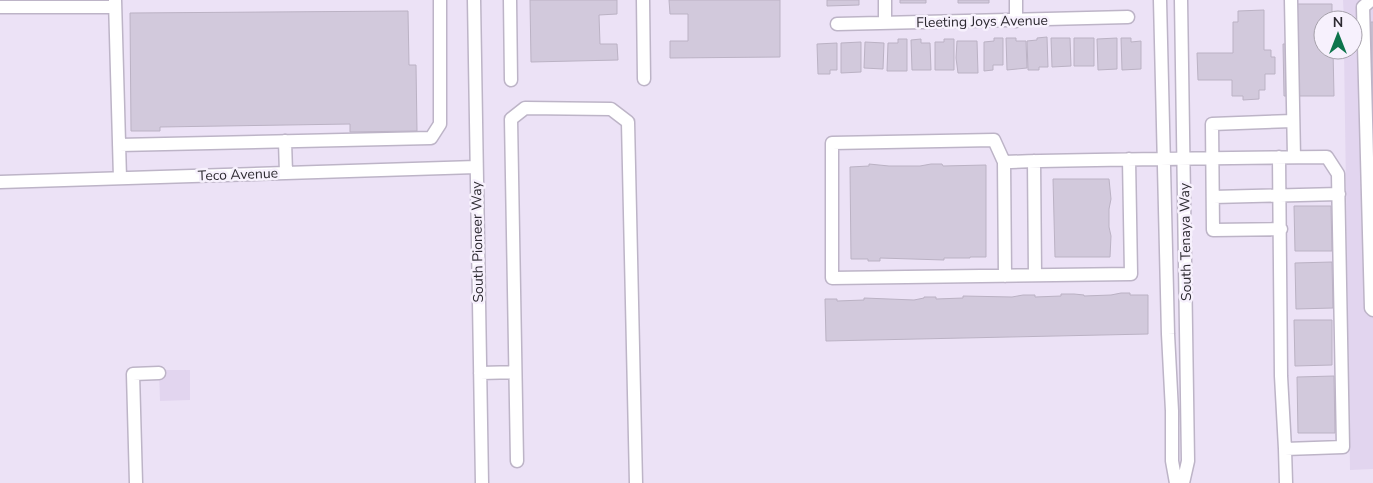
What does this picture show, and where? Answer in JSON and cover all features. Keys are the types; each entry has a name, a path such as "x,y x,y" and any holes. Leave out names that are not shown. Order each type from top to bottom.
{"street":[{"path":"119,145 431,138 440,124 440,0"},
{"name":"South Pioneer Way","path":"474,0 482,483"},
{"path":"510,0 511,80"},
{"path":"643,0 644,79"},
{"path":"885,0 885,23"},
{"path":"1016,0 1016,21"},
{"name":"South Tenaya Way","path":"1160,0 1172,462 1176,483"},
{"name":"South Tenaya Way","path":"1181,0 1188,461 1183,483"},
{"path":"1291,0 1294,157"},
{"path":"1371,0 1363,7 1370,158 1370,308 1373,310"},
{"path":"0,7 115,4 120,178"},
{"name":"Fleeting Joys Avenue","path":"837,24 1128,17"},
{"path":"517,461 511,120 525,108 612,108 628,122 636,483"},
{"path":"1281,229 1213,230 1212,124 1293,121"},
{"path":"1006,276 1004,162 994,140 832,143 832,278 1006,276 1130,274 1128,159"},
{"path":"285,141 286,173"},
{"path":"1279,157 1281,376 1286,483"},
{"path":"1004,162 1327,157 1338,174 1343,447 1285,449"},
{"path":"1034,161 1035,275"},
{"name":"Teco Avenue","path":"0,182 476,167"},
{"path":"1213,197 1339,194"},
{"path":"480,373 515,372"},
{"path":"136,483 133,374 159,373"}],"shaded area":[{"path":"1343,0 1373,0 1373,469 1350,470 1344,60 1363,60 1363,10 1344,10"},
{"path":"159,370 190,370 190,400 160,401"}],"building":[{"path":"530,0 617,0 617,14 599,15 600,44 617,44 618,60 531,62"},
{"path":"669,0 780,0 780,57 670,58 670,41 688,41 688,14 670,14"},
{"path":"827,0 859,0 859,5 827,6"},
{"path":"900,0 926,0 926,3 900,3"},
{"path":"958,0 989,0 989,3 958,3"},
{"path":"1295,4 1332,4 1332,10 1313,10 1313,60 1333,60 1334,96 1284,96 1283,44 1296,44"},
{"path":"1264,10 1264,50 1271,50 1271,57 1275,57 1275,74 1265,74 1265,90 1259,90 1259,99 1243,100 1243,96 1232,96 1232,80 1198,80 1197,53 1233,53 1233,22 1238,22 1238,11"},
{"path":"408,11 409,65 416,65 417,131 350,132 350,124 160,127 160,131 131,131 130,13"},
{"path":"1371,22 1373,22 1373,110 1372,110"},
{"path":"1047,37 1048,67 1039,67 1039,70 1028,70 1027,41"},
{"path":"994,38 1003,38 1003,65 993,65 993,70 984,71 984,42 994,41"},
{"path":"1006,38 1026,41 1027,68 1007,70"},
{"path":"1051,38 1070,38 1071,66 1052,67"},
{"path":"1074,38 1094,38 1094,66 1074,66"},
{"path":"1117,38 1117,69 1098,70 1097,39"},
{"path":"1121,38 1131,38 1131,42 1141,41 1141,69 1122,70"},
{"path":"898,39 907,39 907,71 887,71 888,43 898,43"},
{"path":"921,39 921,43 930,43 931,70 912,70 911,40"},
{"path":"944,39 954,39 954,70 935,70 935,42 944,42"},
{"path":"957,41 977,41 978,73 958,73 956,58"},
{"path":"861,42 861,72 841,73 841,43"},
{"path":"865,42 884,43 883,69 864,68"},
{"path":"837,43 837,70 830,70 830,74 818,74 817,44"},
{"path":"869,164 889,166 931,164 942,164 943,166 986,165 986,257 944,258 944,260 880,258 880,261 851,259 850,167 869,166"},
{"path":"1053,179 1109,179 1111,199 1109,209 1110,257 1055,257"},
{"path":"1294,206 1331,206 1332,251 1295,251"},
{"path":"1332,262 1333,308 1296,309 1295,263"},
{"path":"1121,293 1148,295 1148,334 826,341 825,299 837,299 837,301 864,300 864,298 914,300 924,297 936,297 936,299 963,298 963,296 1012,297 1035,295 1035,297 1061,296 1061,294 1084,296"},
{"path":"1294,320 1332,320 1332,365 1295,366"},
{"path":"1334,376 1335,433 1298,433 1297,377"}]}
